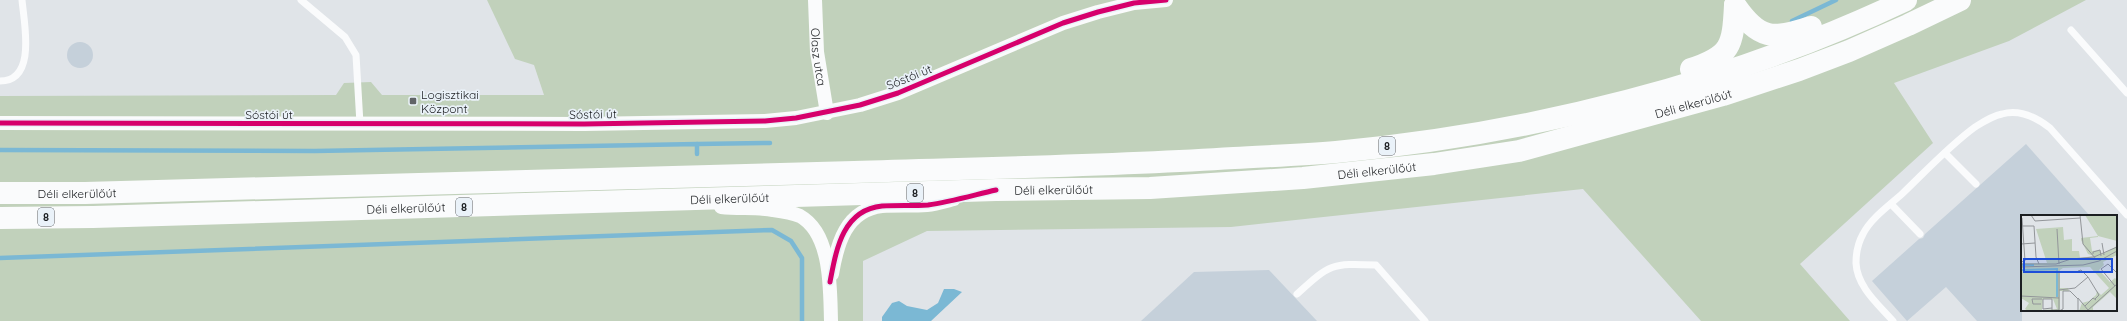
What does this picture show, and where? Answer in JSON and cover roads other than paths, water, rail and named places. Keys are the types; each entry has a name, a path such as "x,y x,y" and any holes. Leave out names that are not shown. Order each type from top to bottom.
{"main road":[{"name":"Déli elkerülőút","path":"0,193 117,192 1150,163 1335,152 1424,142 1562,116 1634,99 1733,70 1801,46 1906,0"},
{"name":"Déli elkerülőút","path":"0,218 93,217 671,201 996,190 1150,188 1303,178 1434,164 1519,151 1665,112 1799,70 1908,25 1960,0"},
{"path":"1735,3 1745,19 1755,28 1764,33 1776,36 1785,36 1836,19 1872,16"},
{"path":"1634,99 1658,79 1714,61 1721,56 1732,36 1735,3"}],"street":[{"name":"Olasz utca","path":"816,0 817,52 827,113"},
{"name":"Sóstói út","path":"0,123 584,124 758,121 827,113 898,93 1062,23 1127,5 1166,0"},
{"path":"830,282 837,248 842,235 848,225 867,210 881,206 929,205 996,190"},
{"path":"671,201 742,209 773,210 800,216 817,232 824,249 830,282 831,321"}],"lane":[{"path":"0,81 17,74 25,62 22,0"},
{"path":"301,0 345,37 356,55 360,124"},
{"path":"2071,30 2127,93"},
{"path":"1893,321 1862,285 1856,264 1859,244 1863,234 1891,204 1945,153 1974,128 1991,118 2010,113 2033,116 2050,128 2127,215"},
{"path":"1945,153 1976,184"},
{"path":"1891,204 1920,234"},
{"path":"1297,294 1322,271 1332,267 1344,264 1376,265 1424,321"}],"water":[{"path":"944,289 954,289 962,292 931,321 882,321 882,317 892,303 899,301 907,306 927,310 938,303"}],"waterway":[{"path":"1792,21 1836,0"},
{"path":"697,144 770,143"},
{"path":"0,150 315,151 697,144 697,154"},
{"path":"0,258 772,230 791,241 802,258 802,321"}],"place":[{"name":"Logisztikai Központ","path":"413,101"}]}
